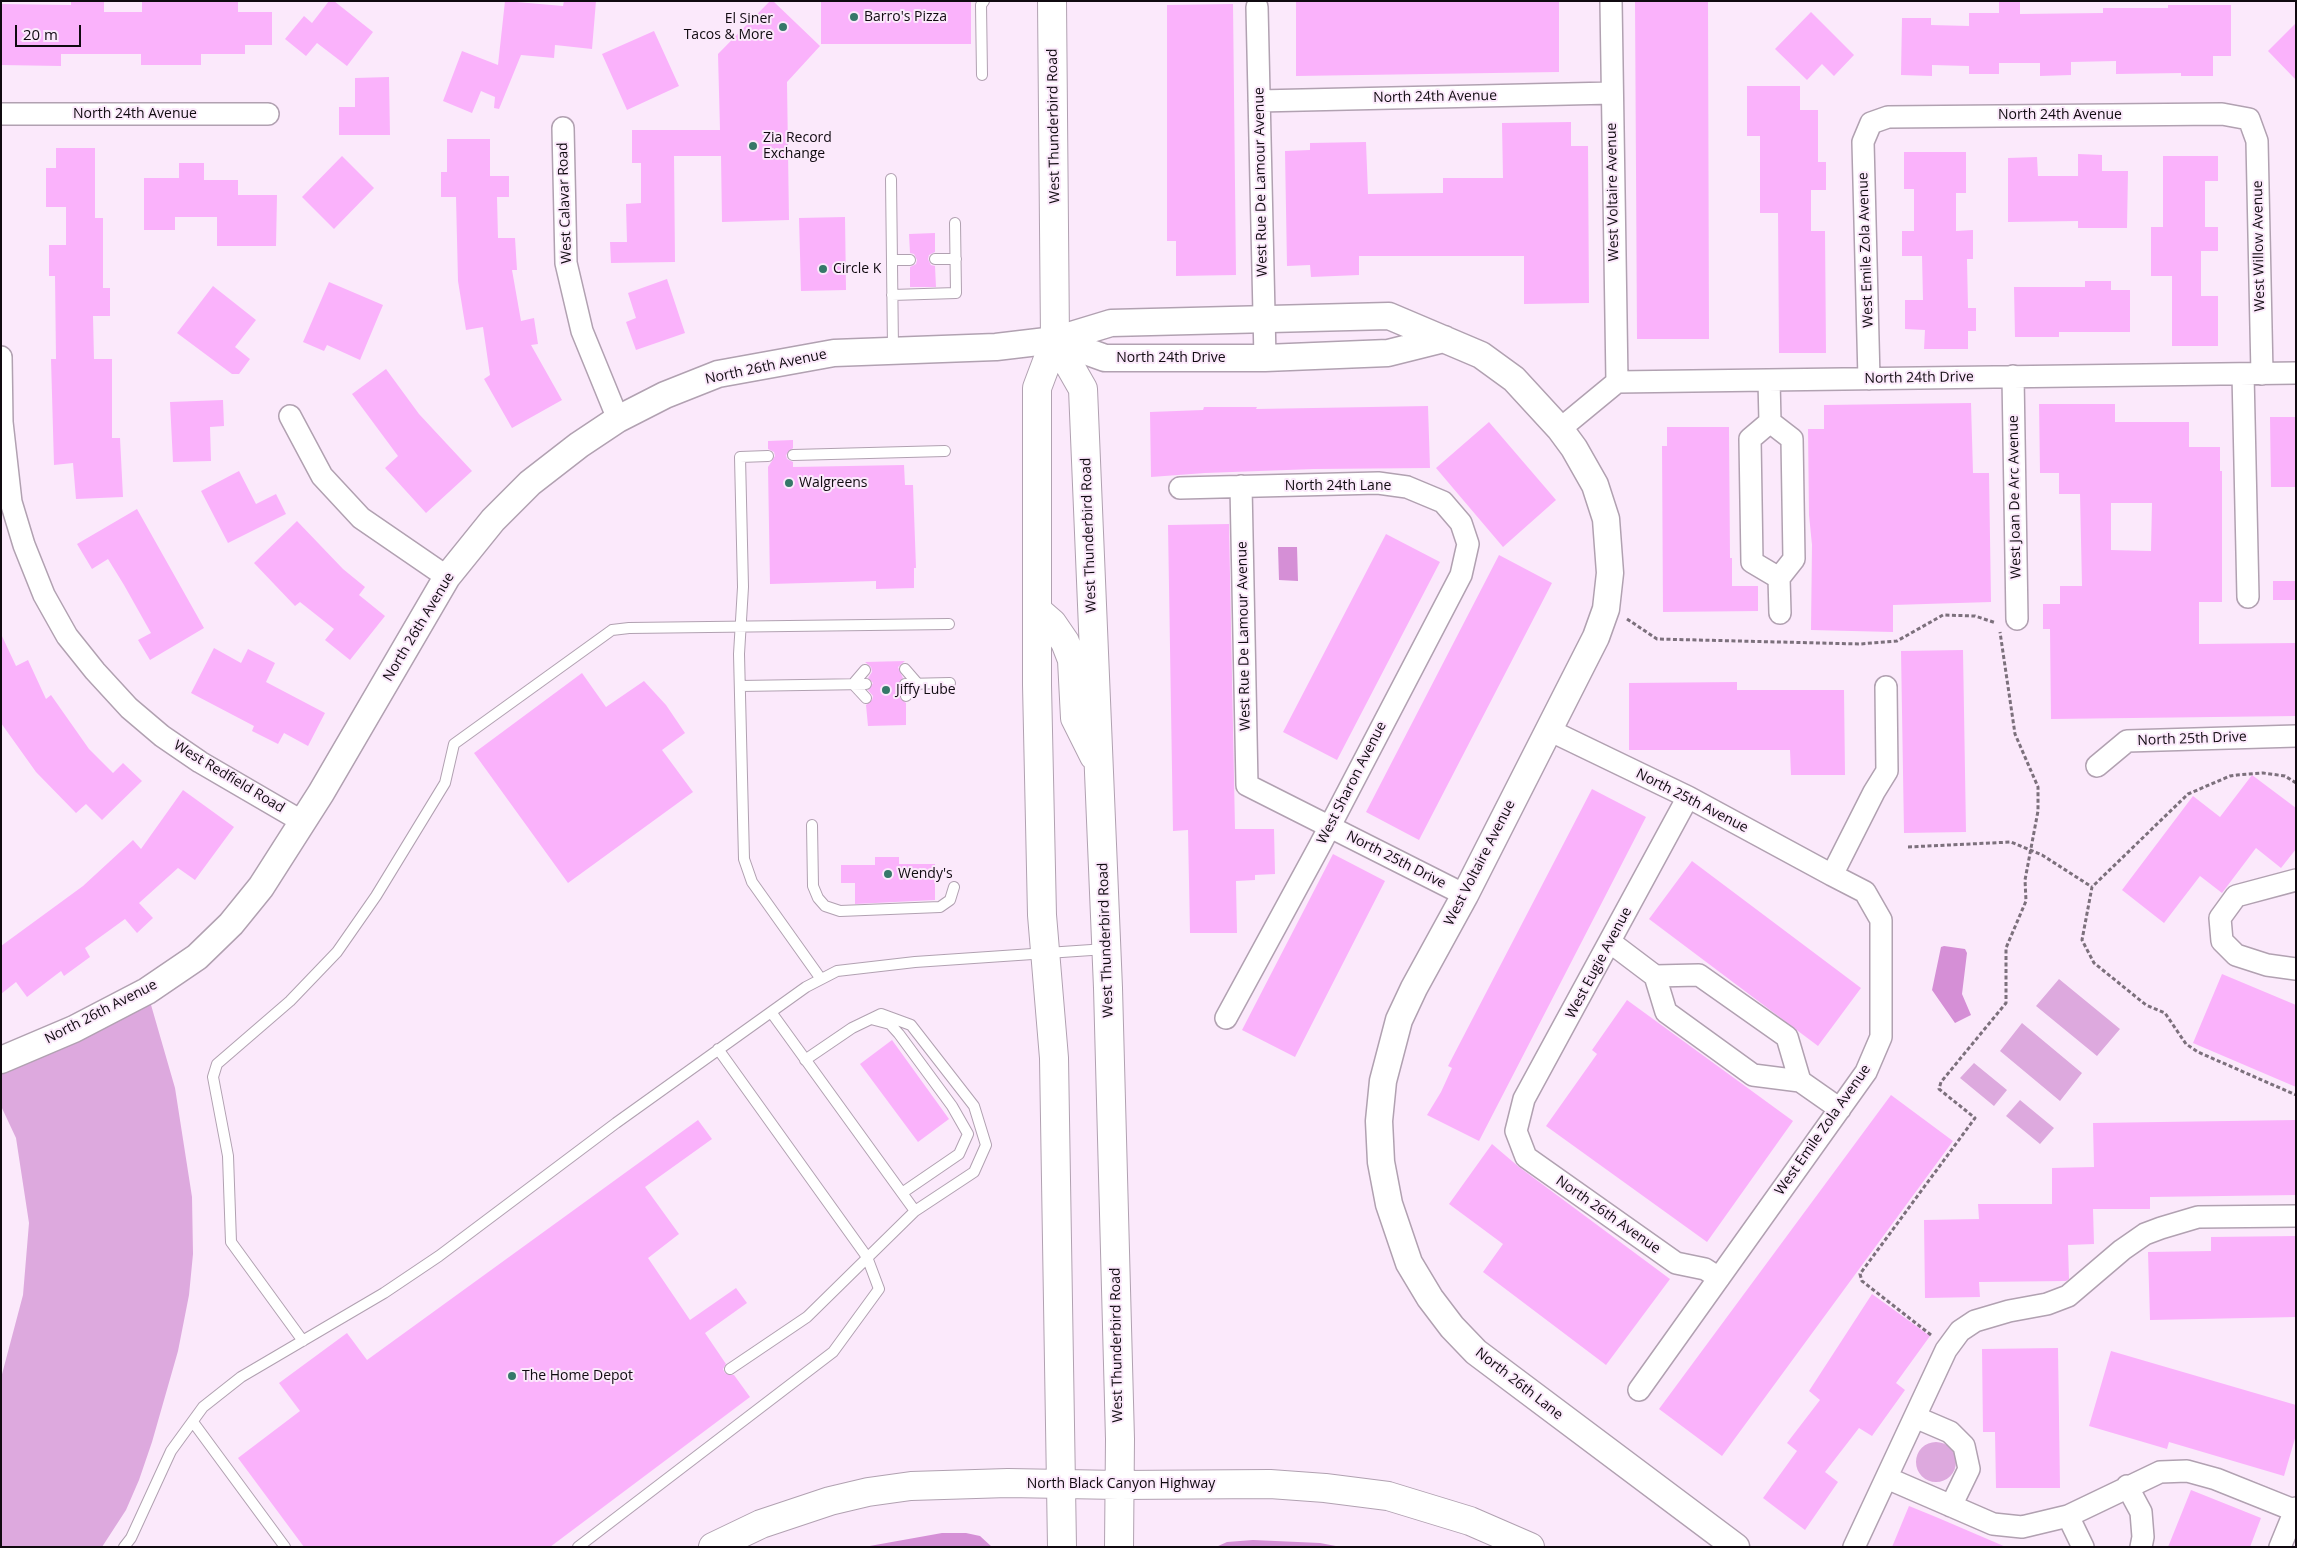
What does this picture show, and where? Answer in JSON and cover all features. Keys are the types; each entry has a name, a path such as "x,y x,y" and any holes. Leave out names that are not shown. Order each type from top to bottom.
{"main road":[{"name":"West Thunderbird Road","path":"1052,1 1055,340 1037,388 1037,610 1042,915 1054,1058 1062,1547"},
{"name":"West Thunderbird Road","path":"1055,340 1083,389 1106,949 1120,1439 1119,1547"},
{"path":"1037,610 1052,623 1065,642 1072,660 1075,718 1099,765"},
{"name":"North Black Canyon Highway","path":"713,1547 761,1524 830,1501 868,1492 912,1486 1008,1483 1119,1485 1270,1484 1388,1496 1470,1520 1530,1547"}],"street":[{"name":"West Voltaire Avenue","path":"1611,1 1617,382"},
{"name":"West Rue De Lamour Avenue","path":"1258,7 1265,358"},
{"name":"North 24th Avenue","path":"1259,100 1612,94"},
{"name":"North 24th Avenue","path":"1,114 268,114"},
{"name":"North 24th Avenue","path":"1871,123 1888,117 1907,116 2222,114 2249,119"},
{"name":"West Willow Avenue","path":"2248,597 2257,141 2249,119"},
{"name":"West Emile Zola Avenue","path":"1869,379 1863,142 1871,123"},
{"name":"West Calavar Road","path":"563,128 566,264 582,331 618,419"},
{"path":"1055,340 1111,323 1389,316 1482,354 1514,379 1560,430 1617,382"},
{"name":"North 24th Drive","path":"1055,340 1105,358 1265,358 1388,353 1444,339"},
{"name":"North 26th Avenue","path":"1,1060 74,1029 148,991 197,957 231,924 261,887 303,822 447,576 493,520 530,483 579,445 618,419 665,395 718,374 834,353 996,347 1055,340"},
{"name":"West Redfield Road","path":"1,358 2,422 11,502 24,545 44,595 67,636 94,671 129,708 162,736 200,762 303,822"},
{"name":"North 24th Drive","path":"1617,382 2296,373"},
{"name":"West Joan De Arc Avenue","path":"2013,376 2017,619"},
{"path":"1769,380 1770,422"},
{"path":"290,416 322,476 361,518 447,576"},
{"path":"1770,422 1792,439 1794,559 1778,578 1780,613"},
{"path":"1770,422 1750,439 1752,562 1778,578"},
{"name":"West Voltaire Avenue","path":"1381,1162 1379,1121 1383,1081 1399,1020 1414,988 1465,895 1596,637 1606,609 1610,573 1606,519 1595,485 1574,448 1560,430"},
{"name":"North 24th Lane","path":"1180,488 1378,483 1406,487 1443,502 1461,523 1468,544"},
{"name":"West Rue De Lamour Avenue","path":"1241,486 1246,785"},
{"name":"West Sharon Avenue","path":"1226,1018 1330,826 1461,575 1468,544"},
{"path":"1832,875 1874,792 1887,771 1886,686"},
{"name":"North 25th Avenue","path":"1549,730 1688,797 1832,875"},
{"name":"North 25th Drive","path":"2098,766 2127,741 2296,736"},
{"name":"North 25th Drive","path":"1246,785 1465,895"},
{"name":"West Eugie Avenue","path":"1516,1131 1524,1099 1688,797"},
{"name":"West Emile Zola Avenue","path":"1639,1390 1866,1072 1881,1037 1881,920 1865,892 1832,875"},
{"path":"2296,880 2236,896 2220,918 2222,941 2236,955 2267,965 2296,969"},
{"path":"1610,942 1655,976 1666,1012 1745,1070 1753,1075 1800,1081 1840,1109"},
{"path":"1655,976 1699,976 1787,1037 1800,1081"},
{"name":"North 26th Avenue","path":"1516,1131 1526,1157 1676,1263 1705,1269 1719,1278"},
{"name":"North 26th Lane","path":"1381,1162 1389,1204 1410,1264 1430,1298 1452,1327 1476,1352 1516,1383 1736,1547"},
{"path":"1854,1547 1915,1417 1942,1345 1960,1331 1976,1321 2009,1311 2047,1304 2068,1296 2122,1250 2145,1234 2161,1228 2198,1217 2296,1216"},
{"path":"1915,1417 1950,1432 1964,1446 1968,1469 1951,1506"},
{"path":"1887,1478 1993,1524 2022,1527 2068,1516 2127,1486 2160,1472 2187,1471 2216,1479 2295,1510 2280,1547"},
{"path":"2127,1486 2141,1512 2143,1537 2141,1547"},
{"path":"2068,1516 2083,1547"}],"lane":[{"path":"982,75 981,5 984,1"},
{"path":"891,179 893,350"},
{"path":"892,295 956,293 955,223"},
{"path":"935,260 956,259"},
{"path":"892,260 910,260"},
{"path":"793,456 946,451"},
{"path":"768,456 740,457 740,686 744,859 752,882 821,979"},
{"path":"303,1341 231,1242 228,1156 212,1077 217,1064 290,1002 338,952 376,896 445,783 454,744 612,630 629,628 949,624"},
{"path":"853,684 866,670"},
{"path":"905,670 918,684"},
{"path":"905,684 950,683"},
{"path":"853,684 866,698"},
{"path":"740,686 866,684"},
{"path":"906,696 918,684"},
{"path":"812,825 813,886 818,898 825,906 840,911 940,907 950,900 954,887"},
{"path":"124,1547 139,1521 170,1451 203,1407 241,1378 384,1293 439,1256 718,1050 821,979 837,971 915,962 1106,949"},
{"path":"771,1012 915,1211"},
{"path":"730,1369 807,1317 915,1211 974,1172 986,1145 974,1106 911,1025 881,1014 852,1028 805,1060"},
{"path":"871,1019 890,1024 899,1034 952,1106 968,1134 959,1154 902,1193"},
{"path":"578,1547 833,1352 879,1289 866,1257 718,1050"},
{"path":"193,1422 285,1547"}],"path":[{"path":"1606,609 1631,621 1657,639 1860,644 1897,641 1942,615 1975,616 1999,624 2015,734 2038,787 2038,811 2025,880 2026,900 2006,948 2006,1003 1942,1082 1939,1090 1975,1118 1860,1274 1862,1281 1942,1345"},
{"path":"2296,783 2285,776 2263,773 2237,775 2230,776 2188,794 2092,887 2082,940 2094,963 2146,1005 2165,1013 2186,1044 2198,1052 2296,1095"},
{"path":"1908,847 2011,842 2030,850 2092,887"}],"shaded area":[{"path":"1278,547 1297,547 1298,581 1279,580"},
{"path":"1941,947 1965,949 1967,953 1962,994 1971,1015 1955,1023 1932,990"},
{"path":"2059,979 2120,1029 2097,1056 2036,1006"},
{"path":"147,991 175,1088 192,1197 193,1254 189,1295 178,1351 139,1480 126,1510 102,1547 1,1547 1,1378 23,1295 29,1223 16,1138 1,1106 1,1060"},
{"path":"2022,1023 2082,1073 2060,1101 2000,1051"},
{"path":"1974,1063 2007,1090 1994,1106 1960,1078"},
{"path":"2020,1100 2054,1128 2040,1144 2006,1116"},
{"path":"1940,1442 1947,1445 1953,1451 1956,1462 1955,1470 1947,1479 1940,1482 1932,1482 1925,1479 1917,1470 1916,1458 1919,1451 1928,1443"},
{"path":"942,1533 966,1533 980,1536 992,1547 864,1547"},
{"path":"1253,1540 1320,1543 1341,1547 1216,1547 1227,1542"}],"building":[{"path":"71,1 104,1 104,12 142,12 142,2 238,1 238,12 272,12 272,45 245,45 245,54 201,54 201,65 141,65 141,54 61,54 61,66 1,65 1,4 71,5"},
{"path":"329,1 334,1 373,32 347,66 317,43 306,56 285,39 304,16 312,23"},
{"path":"505,1 563,6 564,1 596,1 592,49 555,45 554,58 521,55 499,109 494,108 495,97 481,91 472,113 443,101 462,51 498,65"},
{"path":"770,1 773,1 820,46 787,82 789,220 722,222 721,156 674,156 675,262 611,263 610,242 627,242 626,204 641,203 641,163 632,163 632,130 720,130 718,54"},
{"path":"821,1 971,1 971,44 821,44"},
{"path":"1296,1 1559,1 1559,72 1296,76"},
{"path":"1635,1 1708,1 1709,339 1637,339"},
{"path":"1999,1 2020,1 2020,14 2103,13 2103,8 2168,8 2168,5 2231,5 2231,56 2213,56 2213,76 2181,76 2181,73 2116,74 2116,61 2071,62 2071,75 2040,76 2040,63 1999,63 1999,74 1969,74 1969,66 1932,65 1932,76 1901,75 1902,18 1931,18 1931,25 1969,26 1969,13 1999,13"},
{"path":"1233,4 1236,275 1176,276 1176,241 1167,241 1167,5"},
{"path":"1811,12 1854,55 1834,76 1822,64 1807,80 1775,49"},
{"path":"2296,23 2296,80 2268,51"},
{"path":"654,31 679,86 627,110 602,54"},
{"path":"389,77 390,135 339,135 339,107 355,107 355,78"},
{"path":"1747,86 1800,86 1800,110 1818,110 1818,162 1826,162 1826,190 1811,190 1811,231 1825,231 1826,353 1779,353 1778,213 1760,213 1760,136 1747,136"},
{"path":"1571,122 1571,146 1588,146 1589,303 1524,304 1524,256 1359,256 1359,275 1311,277 1310,265 1287,266 1285,151 1310,150 1310,143 1366,142 1368,194 1443,193 1443,178 1503,178 1502,123"},
{"path":"447,139 490,139 490,176 509,176 509,197 497,197 498,238 515,238 517,270 512,270 521,321 534,318 538,344 531,345 562,400 512,428 484,379 490,375 483,327 466,330 458,281 456,197 441,197 441,172 447,172"},
{"path":"56,148 95,148 95,218 103,218 103,288 110,288 110,316 93,316 94,359 112,359 112,438 120,438 123,497 76,499 73,463 54,465 51,359 56,359 55,276 49,276 49,245 66,245 66,207 46,207 46,168 56,168"},
{"path":"1904,152 1966,152 1966,193 1956,193 1956,231 1973,230 1973,259 1967,259 1968,308 1976,308 1976,331 1968,331 1968,349 1924,349 1925,330 1905,329 1905,300 1923,300 1922,256 1902,256 1902,231 1914,231 1914,189 1904,189"},
{"path":"2078,154 2102,155 2102,171 2128,171 2127,228 2078,228 2078,221 2008,222 2008,158 2037,157 2038,176 2078,176"},
{"path":"342,156 374,188 334,229 302,197"},
{"path":"2163,156 2218,156 2218,181 2205,181 2205,227 2218,227 2218,251 2201,251 2201,296 2218,296 2218,346 2172,346 2172,276 2151,276 2151,227 2163,227"},
{"path":"179,163 204,163 204,180 238,180 238,195 277,195 276,246 217,246 217,217 175,217 175,230 144,230 144,178 179,178"},
{"name":"Circle K","path":"845,217 846,290 801,291 799,218"},
{"name":"Circle K","path":"935,233 935,252 929,255 928,259 931,265 935,266 936,287 910,287 910,267 916,264 917,260 914,254 910,253 909,234"},
{"path":"667,279 685,333 636,350 626,322 636,318 628,293"},
{"path":"2085,281 2111,281 2111,290 2130,290 2130,332 2059,332 2059,337 2015,337 2014,287 2085,287"},
{"path":"329,282 383,305 360,360 327,345 324,351 303,342"},
{"path":"213,286 256,320 235,347 250,359 239,374 232,374 177,333"},
{"path":"386,369 419,414 472,471 426,513 385,468 398,456 352,394"},
{"path":"223,400 224,426 210,427 211,461 173,462 170,402"},
{"path":"1971,403 1973,473 1989,473 1991,602 1893,605 1893,632 1811,630 1812,545 1809,515 1808,429 1824,429 1824,405"},
{"path":"2039,404 2115,404 2115,422 2189,422 2189,447 2220,447 2220,471 2222,471 2222,602 2199,602 2199,644 2296,643 2296,716 2051,719 2050,629 2043,629 2043,604 2060,604 2060,586 2082,586 2080,494 2059,494 2059,473 2040,473","holes":["2111,503 2152,503 2151,551 2111,550"]},
{"path":"1428,406 1430,468 1314,469 1151,477 1150,412 1203,410 1204,407 1257,407 1256,409"},
{"path":"2270,417 2296,417 2296,487 2271,487"},
{"path":"1489,422 1556,500 1503,547 1436,468"},
{"path":"1667,427 1729,427 1732,586 1758,586 1758,611 1663,612 1662,446 1667,446"},
{"name":"Walgreens","path":"793,440 793,448 786,455 787,459 793,462 793,467 904,465 905,485 913,485 916,568 914,568 914,588 876,589 876,581 770,584 768,467 775,456 774,452 768,449 768,441"},
{"path":"239,471 256,504 276,494 286,514 228,543 201,491"},
{"path":"137,509 204,628 150,660 138,640 151,633 108,559 92,569 77,544"},
{"path":"297,521 343,569 365,587 359,595 385,616 350,660 325,640 334,629 300,602 295,606 254,563"},
{"path":"1229,524 1235,829 1274,829 1275,874 1255,875 1255,880 1236,881 1237,933 1190,933 1188,830 1173,831 1168,525"},
{"path":"1386,534 1440,562 1337,760 1283,732"},
{"path":"1499,555 1552,583 1419,840 1366,812"},
{"path":"2273,581 2296,581 2296,600 2273,600"},
{"path":"1,634 16,666 28,660 46,699 51,695 89,749 113,773 123,763 142,781 102,820 86,804 76,813 36,772 1,723"},
{"path":"214,648 241,663 248,649 275,663 266,682 325,713 308,746 284,733 278,744 252,731 254,726 191,693"},
{"path":"1963,650 1966,832 1904,833 1901,651"},
{"name":"Jiffy Lube","path":"905,661 898,667 903,678 898,684 902,690 900,698 906,703 906,725 868,726 866,705 872,700 873,696 868,690 873,683 868,678 872,672 871,667 865,662"},
{"path":"582,673 606,707 644,681 666,705 685,733 662,750 693,792 568,883 474,753"},
{"path":"1737,682 1737,690 1844,690 1845,775 1791,775 1790,750 1629,750 1629,683"},
{"path":"2252,775 2296,808 2296,849 2281,868 2256,848 2222,893 2200,876 2164,923 2122,890 2193,796 2220,817"},
{"path":"1592,789 1646,817 1479,1141 1427,1115 1441,1092 1452,1068 1448,1066"},
{"path":"183,790 234,827 195,880 178,868 139,903 153,918 137,933 125,919 85,948 90,957 64,976 61,971 27,997 16,982 1,994 1,946 83,886 133,840 141,849"},
{"path":"1333,854 1385,881 1295,1057 1242,1030"},
{"name":"Wendy's","path":"875,857 899,857 899,864 935,864 935,900 855,904 855,883 841,883 841,865 875,865"},
{"path":"1692,861 1861,988 1818,1046 1649,919"},
{"path":"2222,974 2296,1005 2296,1087 2193,1043"},
{"path":"1627,1000 1793,1121 1707,1242 1546,1126 1597,1054 1592,1050"},
{"path":"892,1040 949,1119 918,1142 860,1064"},
{"path":"1891,1095 1953,1141 1722,1456 1659,1409"},
{"name":"The Home Depot","path":"698,1120 712,1139 645,1187 679,1234 648,1258 690,1320 736,1288 747,1303 705,1333 726,1364 723,1369 725,1373 734,1375 750,1397 550,1547 304,1547 238,1458 300,1411 279,1383 347,1333 367,1360"},
{"path":"2296,1120 2296,1195 2150,1197 2150,1209 2093,1209 2094,1244 2068,1245 2069,1279 2066,1281 1979,1282 1980,1297 1925,1298 1924,1220 1979,1219 1978,1204 2052,1204 2052,1168 2094,1167 2093,1123"},
{"path":"1492,1144 1519,1167 1670,1279 1606,1365 1483,1272 1503,1244 1449,1204"},
{"path":"2296,1236 2296,1317 2150,1320 2148,1252 2211,1251 2211,1237"},
{"path":"1872,1294 1930,1336 1896,1383 1905,1390 1872,1436 1859,1428 1825,1472 1838,1482 1805,1530 1763,1498 1797,1451 1787,1443 1820,1400 1809,1391"},
{"path":"2058,1348 2060,1488 1996,1488 1995,1432 1983,1432 1982,1349"},
{"path":"2111,1351 2296,1405 2296,1435 2284,1476 2169,1442 2167,1449 2089,1426"},
{"path":"2191,1490 2261,1518 2250,1547 2168,1547"},
{"path":"1909,1506 1936,1517 2006,1547 1892,1547"}],"place":[{"name":"Barro's Pizza","path":"854,17"},
{"name":"El Siner Tacos & More","path":"783,27"},
{"name":"Zia Record Exchange","path":"753,146"},
{"name":"Circle K","path":"823,269"},
{"name":"Walgreens","path":"789,483"},
{"name":"Jiffy Lube","path":"886,690"},
{"name":"Wendy's","path":"888,874"},
{"name":"The Home Depot","path":"512,1376"}]}
